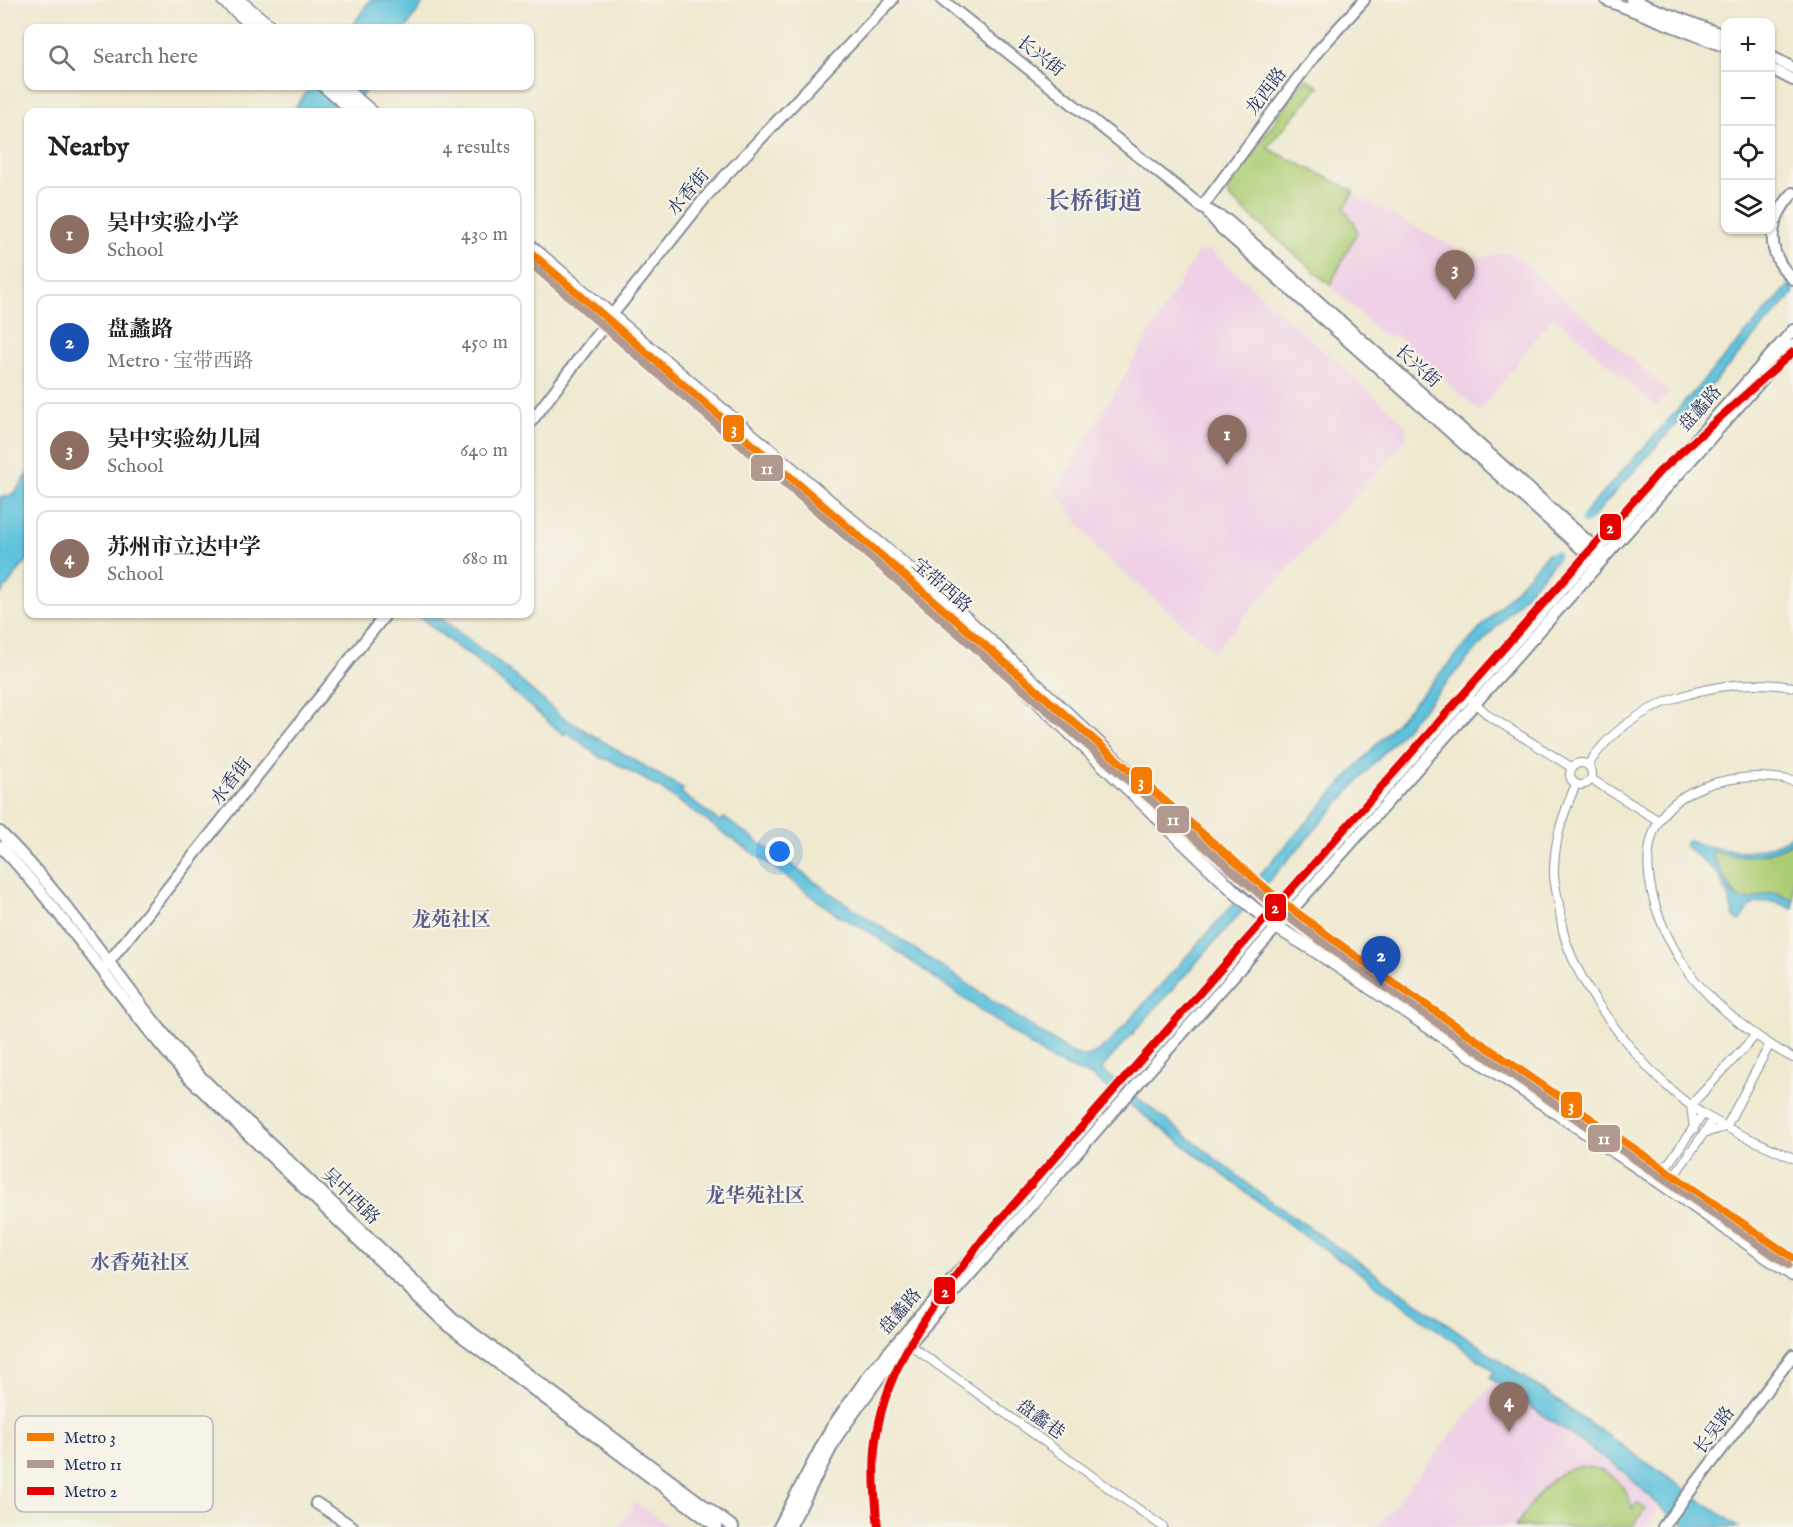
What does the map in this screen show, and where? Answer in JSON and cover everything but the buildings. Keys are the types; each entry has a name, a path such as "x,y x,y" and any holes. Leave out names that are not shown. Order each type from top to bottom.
{"main road":[{"path":"223,0 251,24"},
{"path":"238,0 267,24"},
{"name":"水香街","path":"534,418 709,193 892,0"},
{"name":"长兴街","path":"942,0 1202,207 1221,228 1598,557"},
{"name":"龙西路","path":"1202,207 1318,51 1364,0"},
{"path":"1606,0 1721,45"},
{"path":"1631,0 1721,34"},
{"path":"1775,61 1792,77"},
{"path":"1775,70 1792,77"},
{"path":"330,90 360,108"},
{"path":"345,90 361,108"},
{"path":"1792,278 1778,261 1774,252 1773,238 1779,212 1793,193"},
{"name":"宝带西路","path":"534,250 609,319 950,617 1251,907 1276,919 1311,948 1793,1263"},
{"name":"宝带西路","path":"534,262 609,319 956,609 1248,883 1261,896 1276,919"},
{"name":"盘蠡路","path":"779,1527 840,1413 871,1371 904,1340 1598,557 1793,330"},
{"name":"盘蠡路","path":"1598,557 1793,345"},
{"name":"水香街","path":"106,967 383,618"},
{"name":"吴中西路","path":"0,832 54,892 172,1058 203,1092 448,1326 717,1527"},
{"name":"吴中西路","path":"0,846 202,1078 454,1319 733,1527"},
{"name":"宝带西路","path":"1665,1179 1793,1275"},
{"name":"盘蠡路","path":"790,1527 828,1452 848,1419 904,1340"},
{"name":"长吴路","path":"1666,1523 1793,1355"},
{"path":"316,1503 353,1527"}],"street":[{"path":"1588,765 1617,731 1643,712 1703,689 1734,685 1793,687"},
{"path":"1471,700 1489,716 1571,768"},
{"path":"1577,763 1588,765 1592,772 1591,779 1583,785 1576,784 1569,775 1571,768 1577,763"},
{"path":"1793,781 1780,778 1746,778 1703,786 1668,808 1654,827 1648,849 1648,874 1653,898 1677,953 1695,980 1716,1002 1756,1035 1793,1058"},
{"path":"1591,779 1659,821"},
{"path":"1576,784 1563,813 1556,841 1553,870 1563,932 1580,973 1618,1030 1668,1087 1713,1120 1793,1158"},
{"path":"1691,1105 1756,1035"},
{"path":"1704,1133 1726,1127 1770,1044"},
{"path":"1691,1105 1694,1129"},
{"path":"1665,1179 1704,1114"},
{"path":"1665,1179 1713,1120"},
{"name":"盘蠡巷","path":"904,1340 1163,1527"}],"shaded area":[{"path":"1353,194 1468,255 1483,257 1506,252 1514,254 1669,392 1656,407 1554,315 1479,412 1399,337 1382,335 1330,285 1357,232 1354,222 1344,209"},
{"path":"1210,250 1406,424 1406,439 1214,651 1098,550 1056,491 1197,253"},
{"path":"1495,1380 1635,1483 1659,1510 1647,1527 1377,1527"},
{"path":"635,1502 670,1527 618,1527"}],"green space":[{"path":"1307,79 1319,87 1267,148 1354,191 1344,209 1354,222 1357,232 1330,285 1230,198 1227,191 1302,82"},
{"path":"1793,842 1793,901 1776,893 1745,901 1739,899 1710,854 1714,852 1734,855 1765,853"},
{"path":"1578,1466 1597,1469 1613,1477 1625,1491 1632,1509 1637,1503 1645,1509 1632,1527 1515,1527 1549,1482 1567,1470"}],"water":[{"path":"370,0 425,0 409,24 354,24"},
{"path":"308,90 366,90 353,108 295,108"},
{"path":"1793,281 1793,294 1591,519 1584,514"},
{"path":"24,480 24,564 0,595 0,497 10,495"},
{"path":"1548,553 1556,560 1101,1069 1257,1191 1739,1527 1688,1527 1664,1510 1625,1473 1490,1378 1494,1371 1349,1265 1314,1243 1093,1077 1053,1061 871,933 836,914 658,787 610,760 601,758 567,732 564,735 466,652 421,618 440,618 507,669 562,717 683,789 681,793 720,822 724,818 835,896 1067,1050 1084,1057 1093,1055 1108,1044"},
{"path":"1793,834 1793,842 1775,851 1755,855 1711,853 1737,898 1747,900 1774,892 1793,900 1793,909 1771,902 1759,903 1748,910 1740,921 1734,917 1727,893 1718,874 1684,845 1688,840 1722,849 1754,850 1774,845"}],"waterway":[{"path":"1585,520 1588,517"}],"metro line":[{"name":"3","path":"534,255 1277,898 1365,963 1793,1258"},
{"name":"11","path":"534,266 1272,905 1360,970 1788,1265"},
{"name":"2","path":"878,1527 875,1449 888,1390 929,1313 982,1240 1659,472 1793,352"}],"place":[{"name":"吴中实验幼儿园","path":"1455,300"},
{"name":"吴中实验小学","path":"1227,465"},
{"name":"盘蠡路","path":"1381,986"},
{"name":"苏州市立达中学","path":"1509,1432"}],"district":[{"name":"长桥街道","path":"1094,202"},
{"name":"龙苑社区","path":"451,920"},
{"name":"龙华苑社区","path":"755,1196"},
{"name":"水香苑社区","path":"140,1263"}]}
